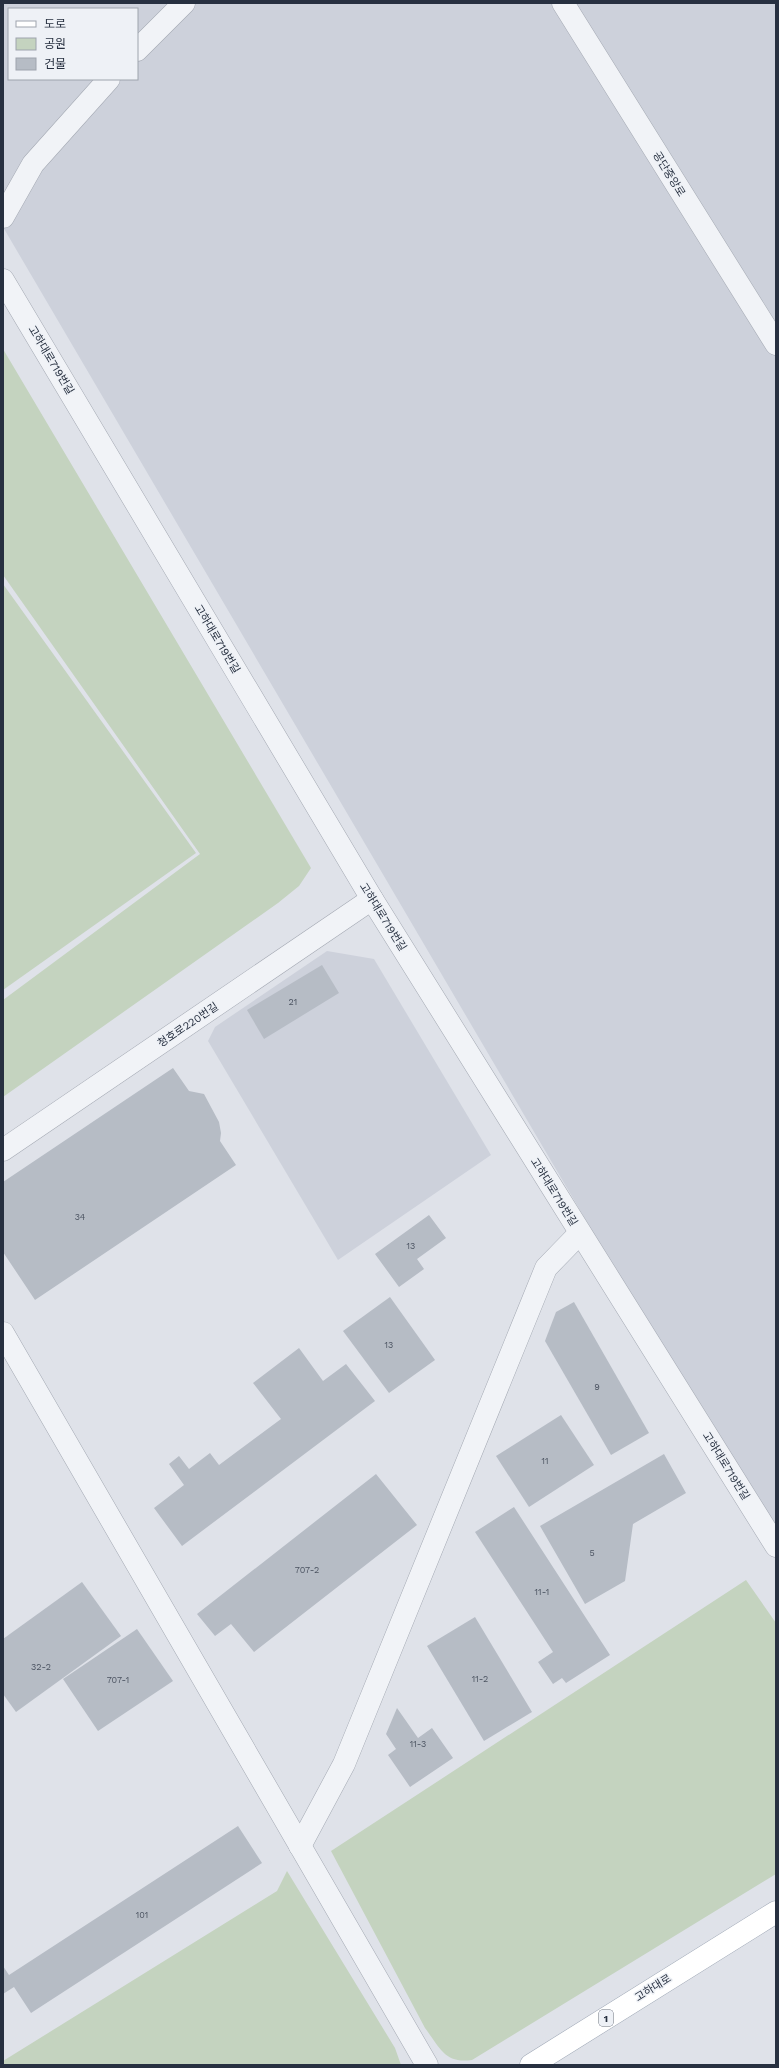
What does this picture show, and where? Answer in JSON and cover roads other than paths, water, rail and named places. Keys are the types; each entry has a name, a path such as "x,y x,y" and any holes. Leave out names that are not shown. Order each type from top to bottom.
{"main road":[{"name":"고하대로","path":"531,2065 776,1912"}],"street":[{"path":"138,49 184,3"},
{"name":"공단중앙로","path":"563,3 776,344"},
{"path":"3,217 33,164 107,80"},
{"name":"고하대로719번길","path":"3,280 372,899 776,1546"},
{"name":"청호로220번길","path":"3,1150 372,899"},
{"path":"300,1846 344,1764 546,1268 580,1233"},
{"path":"3,1333 427,2065"}]}
